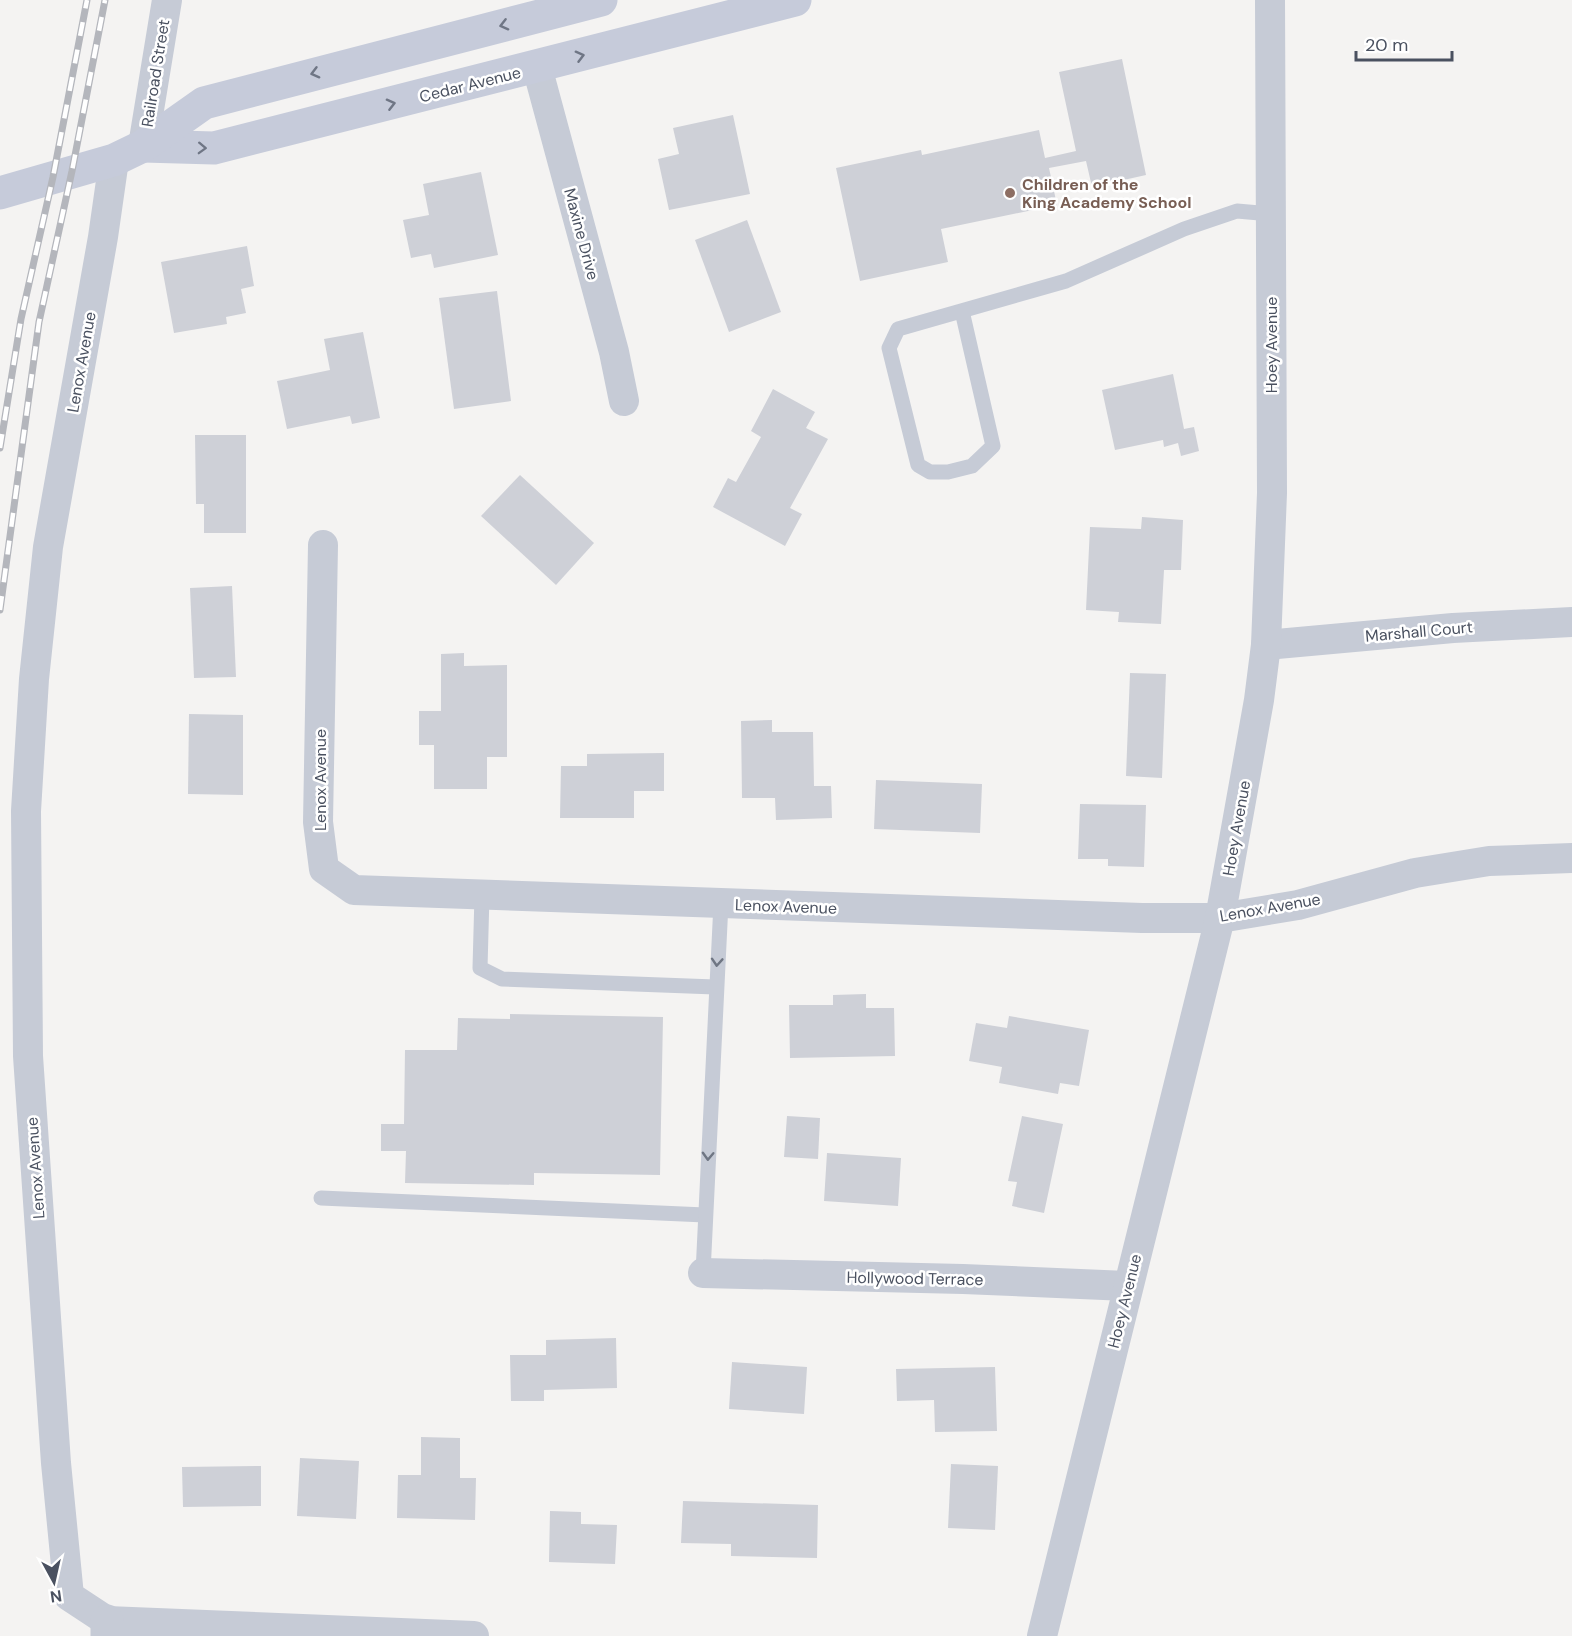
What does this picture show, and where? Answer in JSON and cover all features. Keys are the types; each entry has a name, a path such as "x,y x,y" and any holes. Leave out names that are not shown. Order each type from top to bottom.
{"main road":[{"name":"Cedar Avenue","path":"0,193 114,160 143,146 204,103 601,0"},
{"name":"Cedar Avenue","path":"143,146 214,148 795,0"}],"street":[{"name":"Railroad Street","path":"143,146 167,0"},
{"name":"Hoey Avenue","path":"1042,1636 1220,918 1259,700 1266,645 1272,493 1270,0"},
{"name":"Maxine Drive","path":"537,67 614,352 624,401"},
{"name":"Lenox Avenue","path":"107,1629 69,1596 56,1463 28,1056 26,811 34,679 48,547 103,237 114,160"},
{"name":"Lenox Avenue","path":"323,545 318,822 324,869 354,890 1142,918 1220,918 1298,905 1415,873 1489,861 1572,858"},
{"name":"Marshall Court","path":"1266,645 1453,627 1572,622"},
{"name":"Hollywood Terrace","path":"703,1273 963,1279 1127,1286"},
{"path":"107,1629 474,1636"}],"lane":[{"path":"962,311 993,446 972,466 930,472 918,465 889,348 898,329 1066,281 1184,229 1237,212 1271,214"},
{"path":"482,895 480,968 502,979 715,987"},
{"path":"703,1273 715,987 721,903"},
{"path":"321,1198 705,1215"}],"building":[{"path":"1122,59 1146,175 1092,187 1086,161 1049,168 1057,205 941,229 948,262 860,281 836,168 921,150 922,155 1039,130 1045,158 1076,151 1059,72"},
{"path":"733,115 750,194 669,210 658,159 679,154 673,128"},
{"path":"481,172 498,255 434,268 431,254 411,258 403,220 429,215 423,184"},
{"path":"747,220 781,312 729,332 695,240"},
{"path":"247,246 254,286 241,289 246,313 226,317 227,324 174,333 161,262"},
{"path":"497,291 511,401 454,409 439,298"},
{"path":"363,332 380,418 352,424 350,416 287,429 277,381 330,370 324,339"},
{"path":"1173,374 1184,429 1194,427 1199,451 1181,456 1178,443 1164,447 1163,440 1115,450 1102,390"},
{"path":"773,389 815,412 806,428 828,439 790,508 802,514 785,546 713,507 728,478 736,482 761,437 751,431"},
{"path":"195,435 246,435 246,533 204,533 204,504 196,504"},
{"path":"520,475 594,543 556,585 481,516"},
{"path":"1142,517 1183,520 1181,570 1164,570 1161,624 1118,622 1119,612 1086,610 1090,527 1141,529"},
{"path":"232,586 236,677 194,678 190,588"},
{"path":"464,653 464,666 507,665 507,757 487,757 487,789 434,789 434,745 419,745 419,711 441,711 441,654"},
{"path":"1130,673 1166,674 1162,778 1126,776"},
{"path":"189,714 243,715 243,795 188,794"},
{"path":"772,720 772,732 813,732 814,786 831,786 832,818 776,820 775,798 742,798 741,721"},
{"path":"664,753 664,791 634,791 634,818 560,818 561,766 587,766 587,754"},
{"path":"876,780 982,784 980,833 874,829"},
{"path":"1080,804 1146,805 1144,867 1108,866 1108,859 1078,859"},
{"path":"866,994 866,1008 894,1008 895,1056 790,1058 789,1005 833,1005 833,995"},
{"path":"510,1014 663,1017 660,1175 534,1173 534,1185 405,1183 406,1151 381,1151 381,1124 404,1124 405,1050 457,1050 458,1018 510,1019"},
{"path":"1009,1016 1089,1030 1079,1086 1060,1083 1058,1094 999,1083 1002,1067 969,1061 976,1023 1007,1028"},
{"path":"787,1116 820,1118 818,1159 784,1157"},
{"path":"1022,1116 1063,1124 1044,1213 1012,1206 1017,1182 1008,1181"},
{"path":"827,1153 901,1158 898,1206 824,1201"},
{"path":"616,1338 617,1388 544,1390 544,1401 511,1401 510,1355 546,1355 546,1340"},
{"path":"732,1362 807,1367 804,1414 729,1409"},
{"path":"995,1367 997,1431 935,1432 934,1400 897,1401 896,1369"},
{"path":"421,1437 460,1438 460,1478 476,1478 475,1520 397,1518 398,1475 421,1475"},
{"path":"300,1458 359,1461 356,1519 297,1516"},
{"path":"951,1464 998,1466 995,1530 948,1528"},
{"path":"261,1466 261,1506 183,1507 182,1467"},
{"path":"683,1501 818,1505 817,1558 731,1556 731,1544 681,1543"},
{"path":"550,1511 581,1512 581,1524 617,1525 615,1564 549,1562"}],"railway":[{"path":"0,448 21,319 53,177 87,0"},
{"path":"0,610 39,322 72,171 105,0"}],"place":[{"name":"Children of the King Academy School","path":"1010,193"}]}
